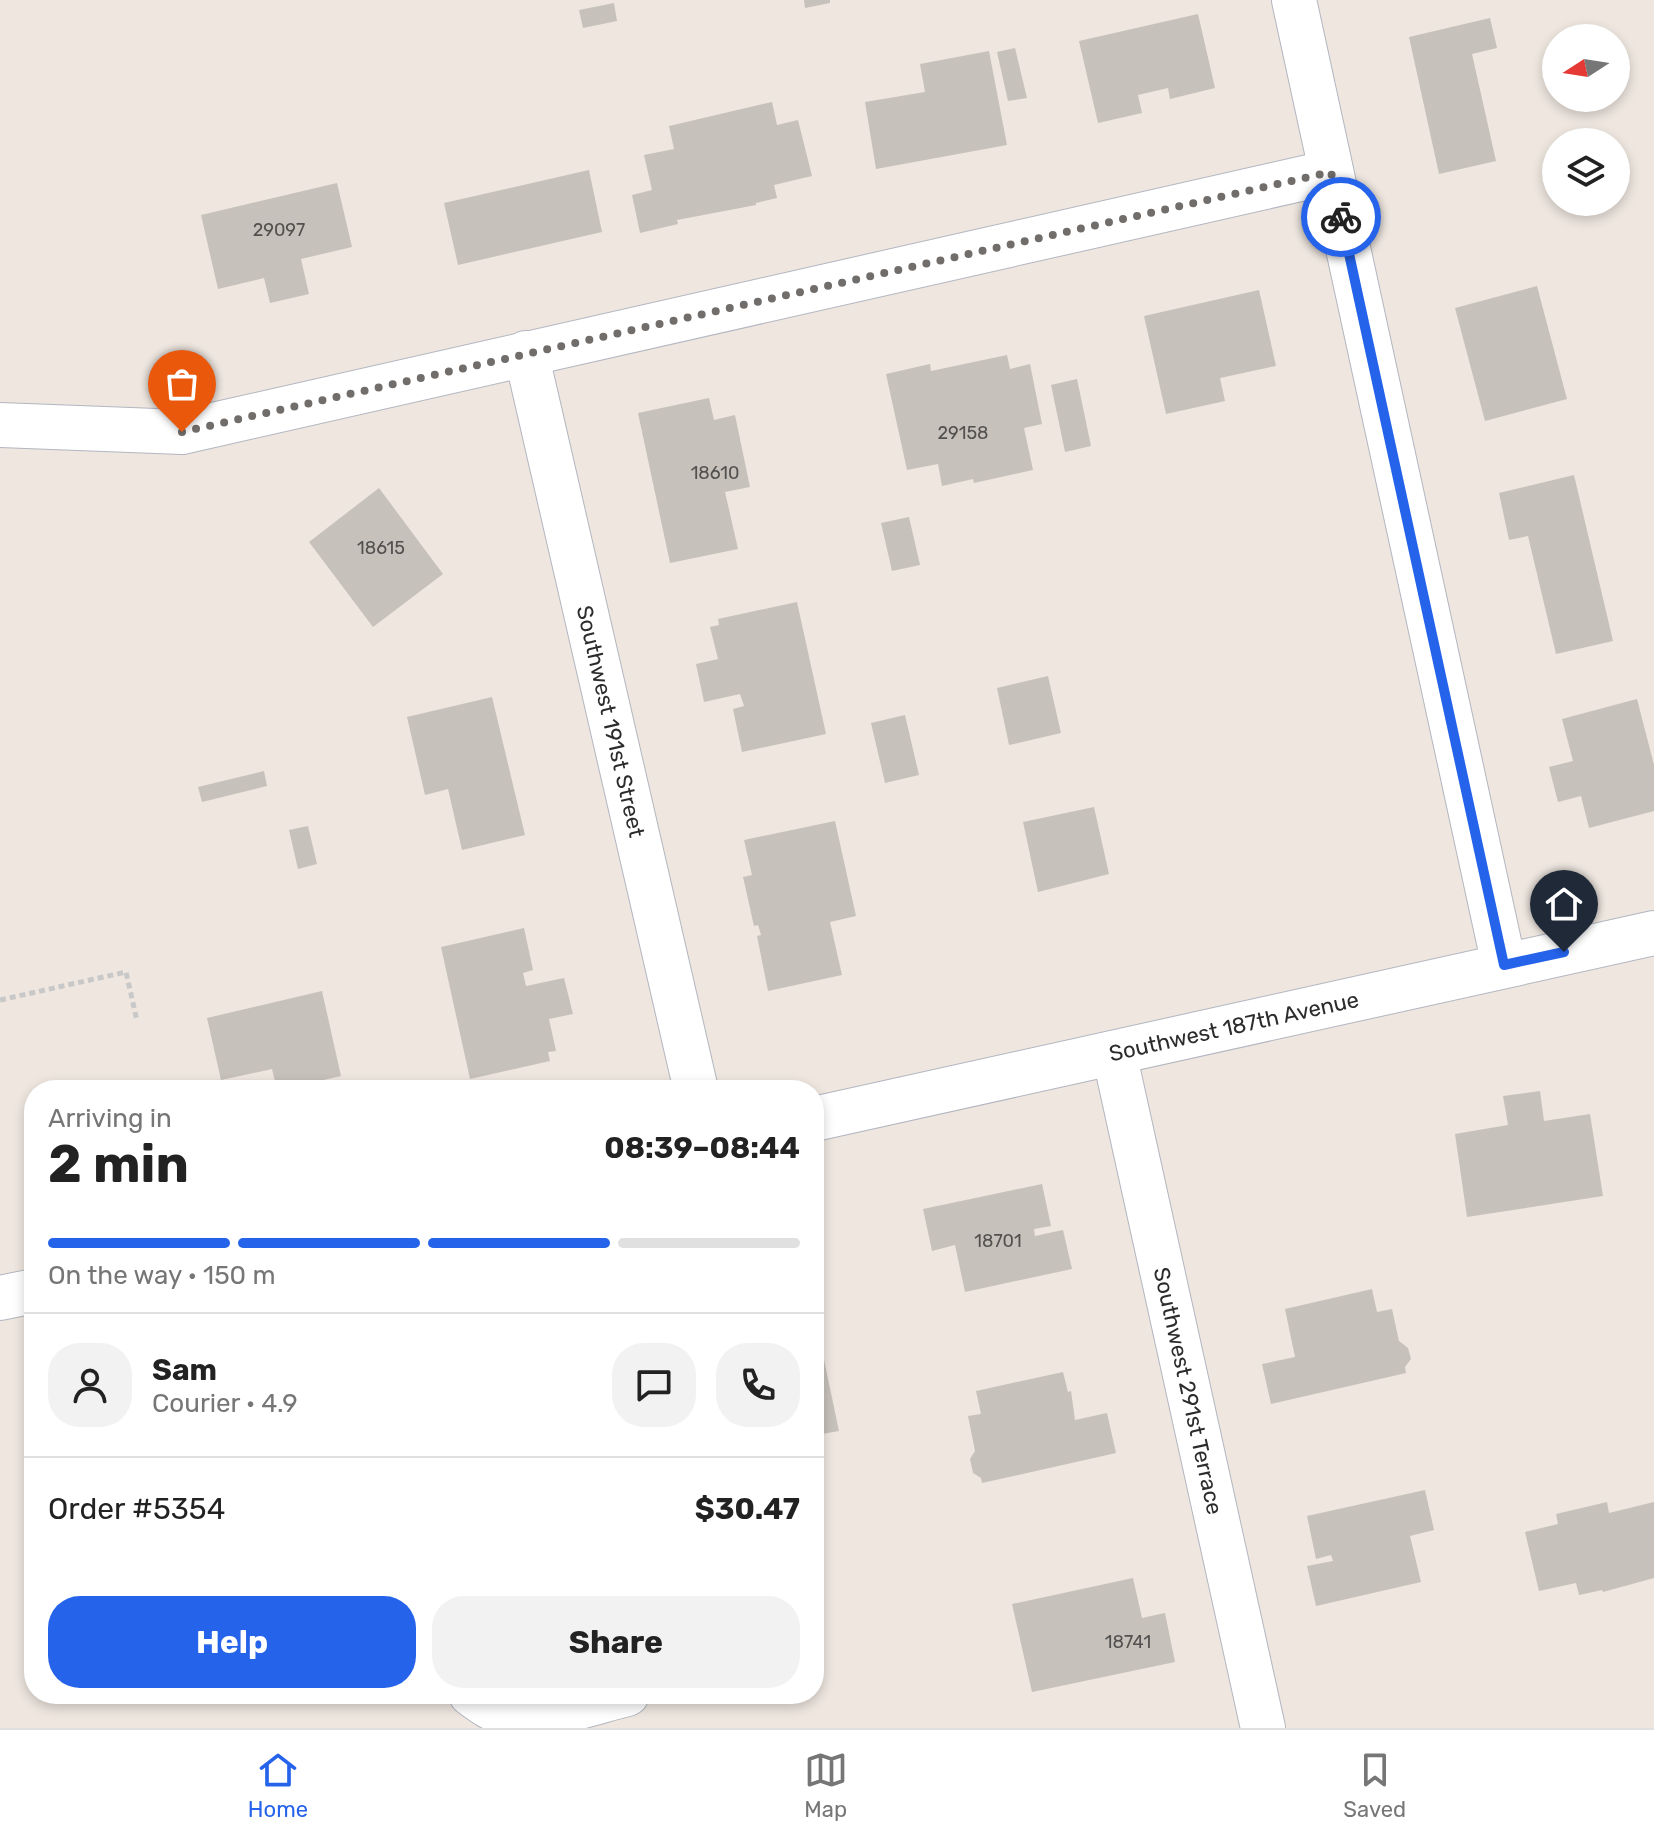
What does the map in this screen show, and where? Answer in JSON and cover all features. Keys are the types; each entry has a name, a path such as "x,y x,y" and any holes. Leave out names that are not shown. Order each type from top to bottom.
{"street":[{"path":"1294,0 1504,965"},
{"path":"0,425 182,432 1331,172"},
{"name":"Southwest 191st Street","path":"526,353 694,1080"},
{"name":"Southwest 187th Avenue","path":"824,1117 1654,933"},
{"name":"Southwest 291st Terrace","path":"1114,1053 1263,1728"},
{"path":"0,1298 24,1293"},
{"path":"487,1704 508,1714 540,1714 584,1704"}],"path":[{"path":"0,1000 126,972 137,1021"}],"building":[{"path":"804,0 830,0 830,3 805,8"},
{"path":"614,3 617,21 583,28 579,10"},
{"path":"1198,14 1215,88 1170,99 1168,88 1138,95 1142,113 1098,123 1079,41"},
{"path":"1490,18 1497,48 1472,54 1496,161 1439,174 1409,37"},
{"path":"1015,48 1027,98 1008,101 997,52"},
{"path":"989,51 1007,145 876,169 865,102 925,92 920,64"},
{"path":"772,102 777,125 798,120 812,176 774,185 777,198 756,205 677,220 678,224 640,233 632,195 652,190 644,155 674,149 669,126"},
{"path":"589,170 602,232 458,265 444,203"},
{"path":"337,183 352,247 301,259 309,294 270,303 264,278 218,289 201,215"},
{"path":"1537,286 1567,399 1485,421 1455,308"},
{"path":"1259,290 1276,366 1220,378 1225,401 1166,414 1144,316"},
{"path":"1007,355 1010,369 1030,364 1042,424 1024,428 1033,470 974,483 973,479 942,486 938,464 907,470 886,374 930,364 931,371"},
{"path":"1077,379 1091,446 1065,452 1051,385"},
{"path":"709,398 714,420 735,415 750,487 725,492 738,549 670,563 638,413"},
{"path":"1574,475 1613,641 1556,654 1528,536 1509,540 1499,493"},
{"path":"379,488 443,574 373,627 309,542"},
{"path":"909,517 920,565 892,571 881,523"},
{"path":"797,602 826,734 742,752 733,709 744,706 740,694 704,702 696,664 718,659 710,627 719,625 718,619"},
{"path":"1048,676 1061,733 1009,745 997,688"},
{"path":"492,697 525,835 462,850 448,789 425,795 407,717"},
{"path":"1637,699 1654,765 1654,811 1589,828 1581,796 1558,802 1549,767 1573,761 1562,719"},
{"path":"905,715 919,775 885,783 871,723"},
{"path":"264,771 267,786 202,802 198,787"},
{"path":"1094,807 1109,874 1038,892 1023,822"},
{"path":"835,821 856,916 830,922 842,975 768,991 757,936 761,935 758,925 754,926 743,877 752,875 744,840"},
{"path":"308,826 317,864 298,869 289,830"},
{"path":"524,928 533,970 523,973 526,986 564,978 573,1014 549,1019 556,1051 548,1052 550,1061 470,1079 441,947"},
{"path":"322,991 341,1076 324,1080 275,1080 272,1069 221,1080 207,1018"},
{"path":"1540,1091 1544,1121 1590,1114 1603,1196 1467,1217 1455,1134 1508,1125 1503,1096"},
{"path":"1042,1184 1051,1226 1034,1229 1035,1236 1063,1230 1072,1269 965,1292 955,1245 932,1251 923,1209"},
{"path":"1372,1289 1377,1312 1392,1309 1399,1341 1408,1348 1411,1359 1405,1367 1406,1373 1271,1404 1262,1364 1295,1357 1285,1309"},
{"path":"824,1360 839,1431 824,1434"},
{"path":"1063,1372 1068,1392 1071,1391 1075,1420 1107,1413 1116,1453 982,1483 981,1478 973,1473 970,1459 975,1451 968,1416 981,1414 976,1391"},
{"path":"1425,1490 1434,1530 1410,1536 1421,1582 1316,1606 1307,1566 1333,1561 1331,1555 1316,1559 1307,1516"},
{"path":"1607,1502 1609,1513 1654,1502 1654,1578 1579,1595 1576,1583 1539,1591 1525,1532 1558,1524 1556,1514"},
{"path":"1133,1578 1142,1618 1165,1613 1175,1662 1032,1692 1012,1604"}],"way so far":[{"path":"182,432 1331,172 1341,217"}],"route":[{"path":"1341,217 1504,965 1564,952"}]}
